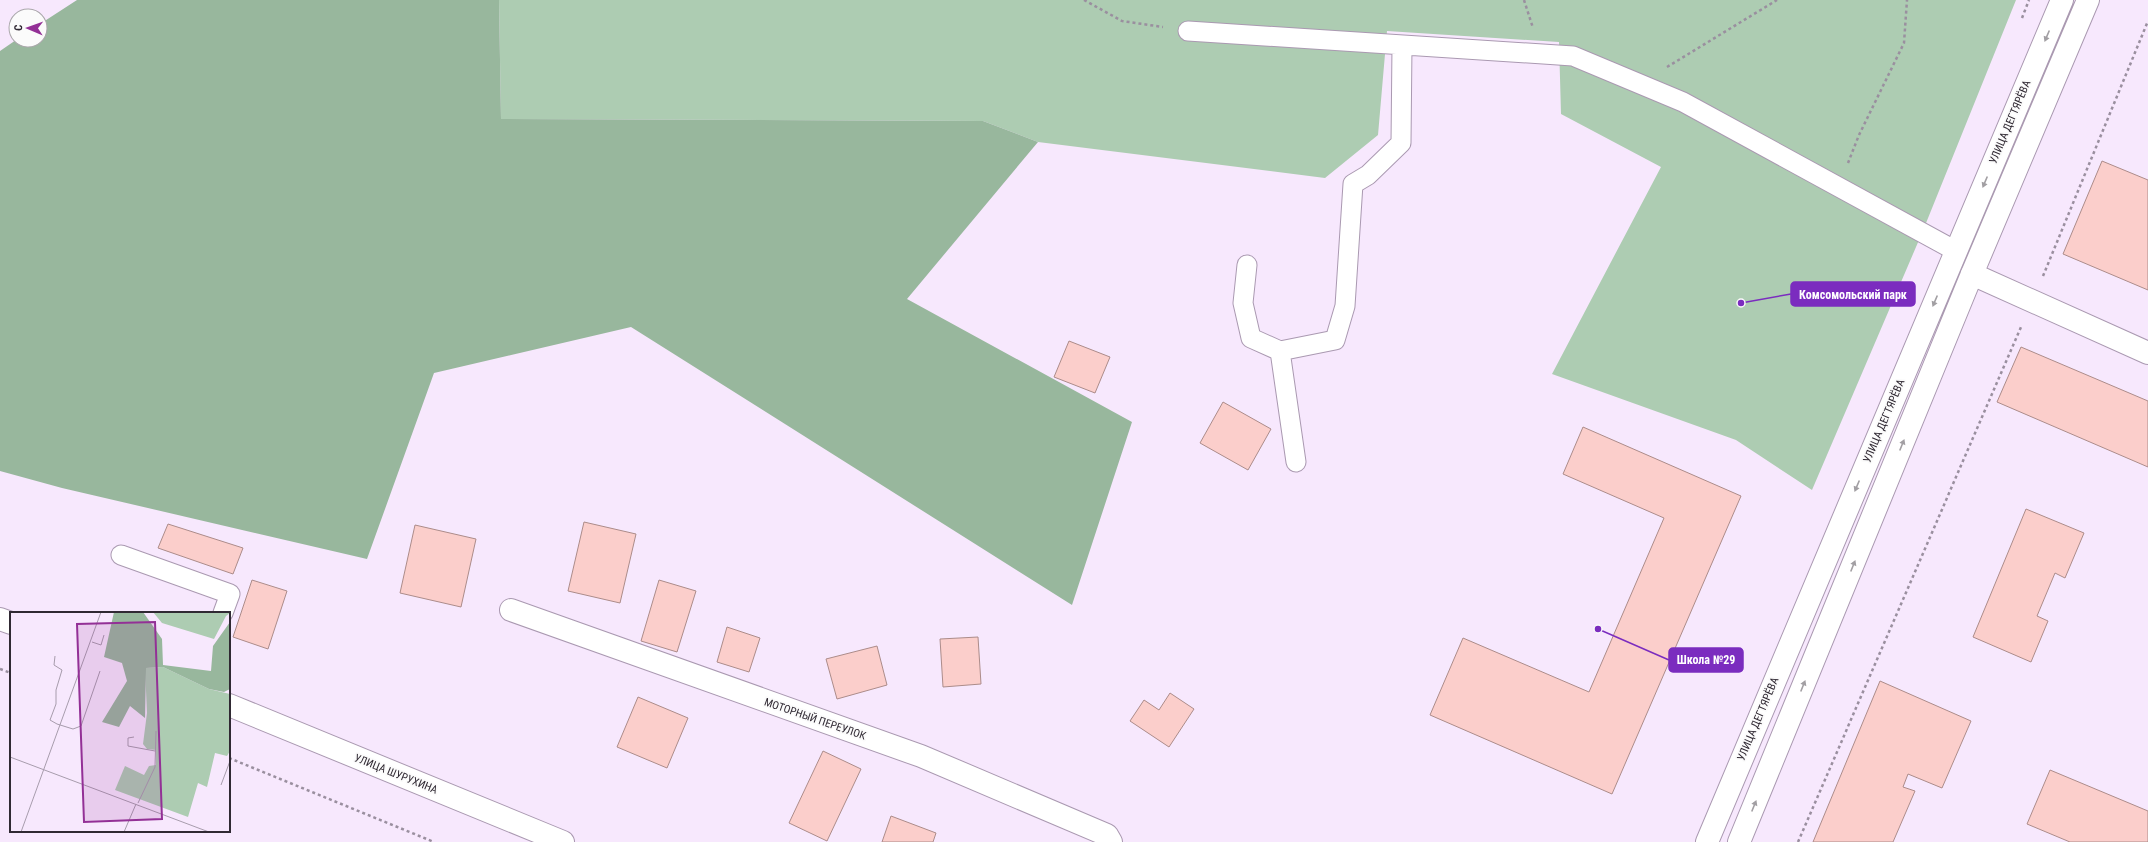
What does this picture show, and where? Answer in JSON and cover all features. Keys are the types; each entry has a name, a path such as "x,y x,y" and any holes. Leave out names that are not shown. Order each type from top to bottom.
{"main road":[{"name":"УЛИЦА ДЕГТЯРЁВА","path":"1707,842 2062,0"},
{"path":"1739,842 1972,274 2088,0"},
{"path":"1972,274 2148,353"},
{"name":"МОТОРНЫЙ ПЕРЕУЛОК","path":"511,610 921,756 1107,835 1111,842"},
{"path":"0,619 10,624"},
{"name":"УЛИЦА ШУРУХИНА","path":"230,705 563,842"}],"lane":[{"path":"1188,31 1573,56 1683,102 1956,251"},
{"path":"1247,265 1243,303 1251,338 1280,351 1334,340 1345,306 1353,184 1368,175 1402,143 1402,46"},
{"path":"1280,351 1296,462"},
{"path":"121,555 230,594 223,612"}],"path":[{"path":"1084,0 1122,21 1188,31"},
{"path":"1639,84 1778,0"},
{"path":"1839,188 1859,135 1904,44 1907,0"},
{"path":"1798,842 2032,301 2148,21"},
{"path":"0,669 10,673"},
{"path":"230,758 434,842"}],"green space":[{"path":"77,0 499,0 501,119 983,121 1038,142 907,299 1132,422 1072,605 631,327 434,373 367,559 62,488 0,471 0,51 8,46 8,48 48,48 48,19"},
{"path":"499,0 2016,0 1922,233 1812,490 1736,440 1552,374 1661,167 1561,114 1559,42 1387,31 1378,135 1325,178 1038,142 983,121 501,119"}],"building":[{"path":"2102,161 2148,180 2148,290 2063,254"},
{"path":"1069,341 1110,357 1095,393 1054,377"},
{"path":"2021,347 2148,401 2148,467 1997,402"},
{"path":"1223,402 1271,429 1248,470 1200,443"},
{"path":"1583,427 1741,496 1612,794 1430,715 1463,638 1589,692 1664,518 1563,474"},
{"path":"2026,509 2084,533 2065,578 2055,573 2037,616 2048,621 2031,662 1973,637"},
{"path":"584,522 636,534 620,603 568,591"},
{"path":"168,524 243,548 233,574 158,548"},
{"path":"415,525 476,539 461,607 400,593"},
{"path":"252,580 287,591 268,649 233,637"},
{"path":"659,580 696,591 677,652 641,641"},
{"path":"727,627 760,638 749,672 717,662"},
{"path":"978,637 981,684 943,687 940,639"},
{"path":"877,646 887,685 837,699 826,659"},
{"path":"1880,681 1971,721 1942,788 1908,774 1903,787 1915,791 1893,842 1813,842"},
{"path":"1170,693 1194,709 1169,747 1130,721 1144,700 1159,710"},
{"path":"638,697 688,718 667,768 617,747"},
{"path":"823,751 861,769 827,841 789,823"},
{"path":"2050,770 2148,811 2148,842 2070,842 2027,824"},
{"path":"891,816 936,833 933,842 882,842"}],"place":[{"name":"Комсомольский парк","path":"1741,303"},
{"name":"Школа №29","path":"1598,629"}]}
